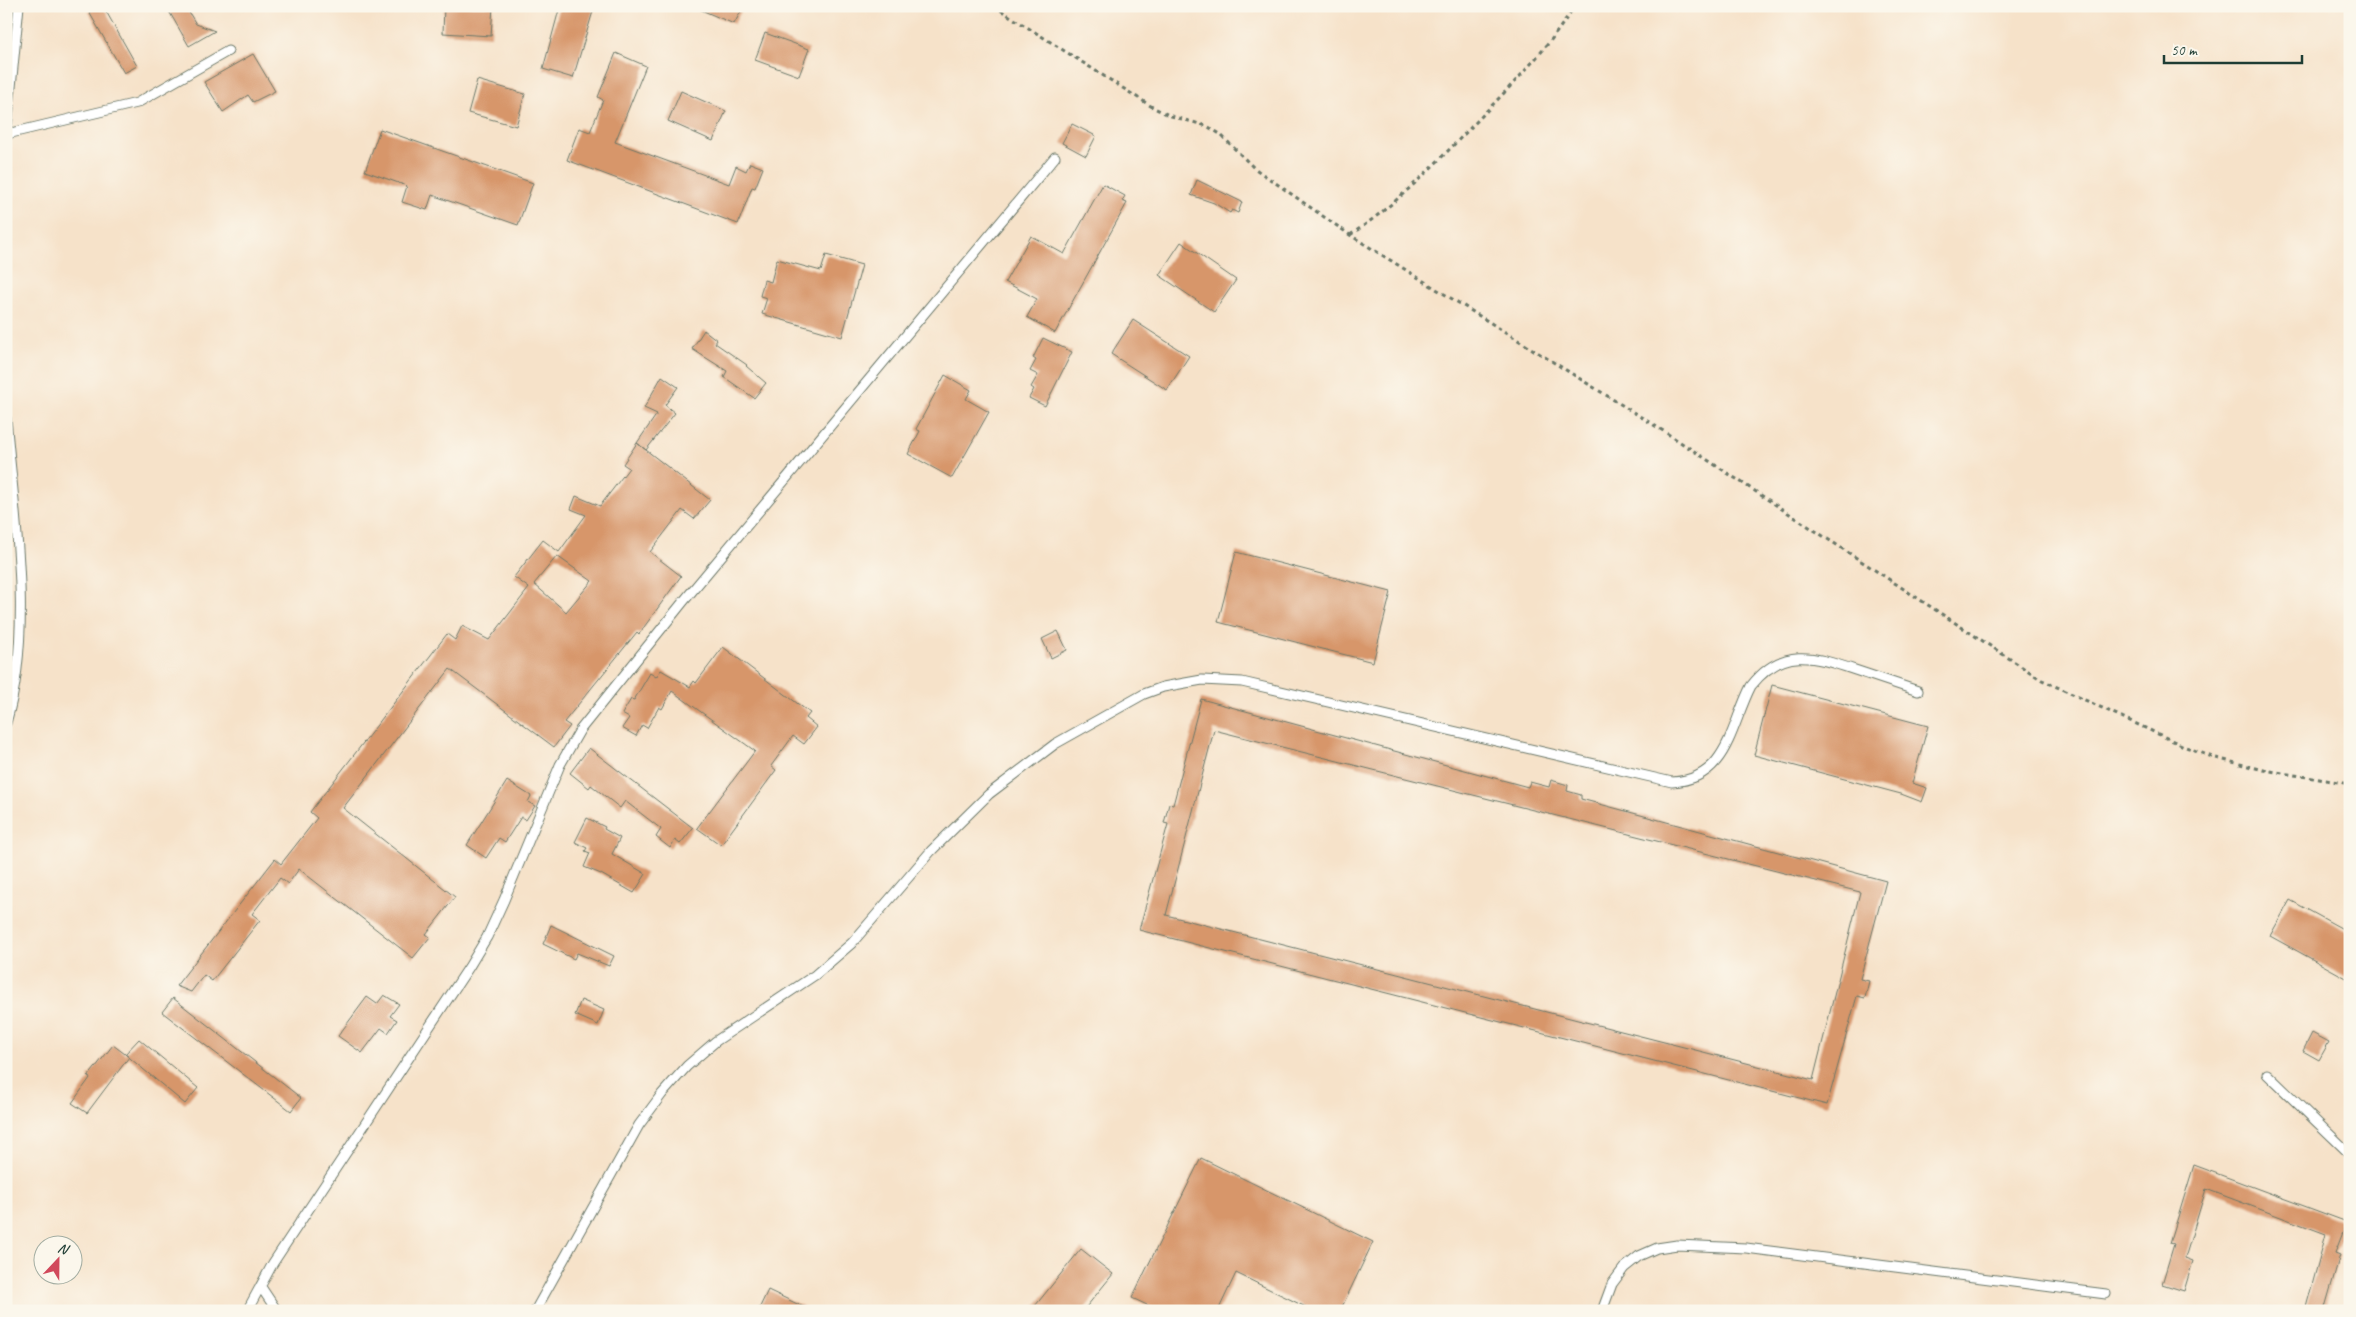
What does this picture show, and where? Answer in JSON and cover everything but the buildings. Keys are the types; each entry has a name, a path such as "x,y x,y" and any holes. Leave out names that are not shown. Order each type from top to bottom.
{"lane":[{"path":"6,139 19,6"},
{"path":"6,134 137,103 228,51"},
{"path":"247,1311 273,1263 473,960 504,900 560,765 580,730 683,602 1056,157"},
{"path":"6,418 21,604 19,655 11,706 6,723"},
{"path":"535,1311 639,1125 662,1094 688,1066 716,1041 834,959 869,925 948,833 996,789 1055,744 1144,694 1163,687 1202,680 1242,682 1672,782 1696,778 1716,764 1751,686 1760,676 1782,660 1796,657 1823,659 1918,691"},
{"path":"2267,1074 2350,1154"},
{"path":"1602,1311 1612,1284 1624,1268 1639,1256 1658,1248 1677,1246 1746,1248 2106,1294"},
{"path":"260,1287 276,1311"}],"path":[{"path":"994,6 1154,108 1171,116 1207,126 1220,134 1254,168 1350,235 1665,432 2042,680 2186,748 2212,757 2264,770 2350,784"},
{"path":"1350,235 1379,215 1412,187 1536,60 1574,6"}]}
